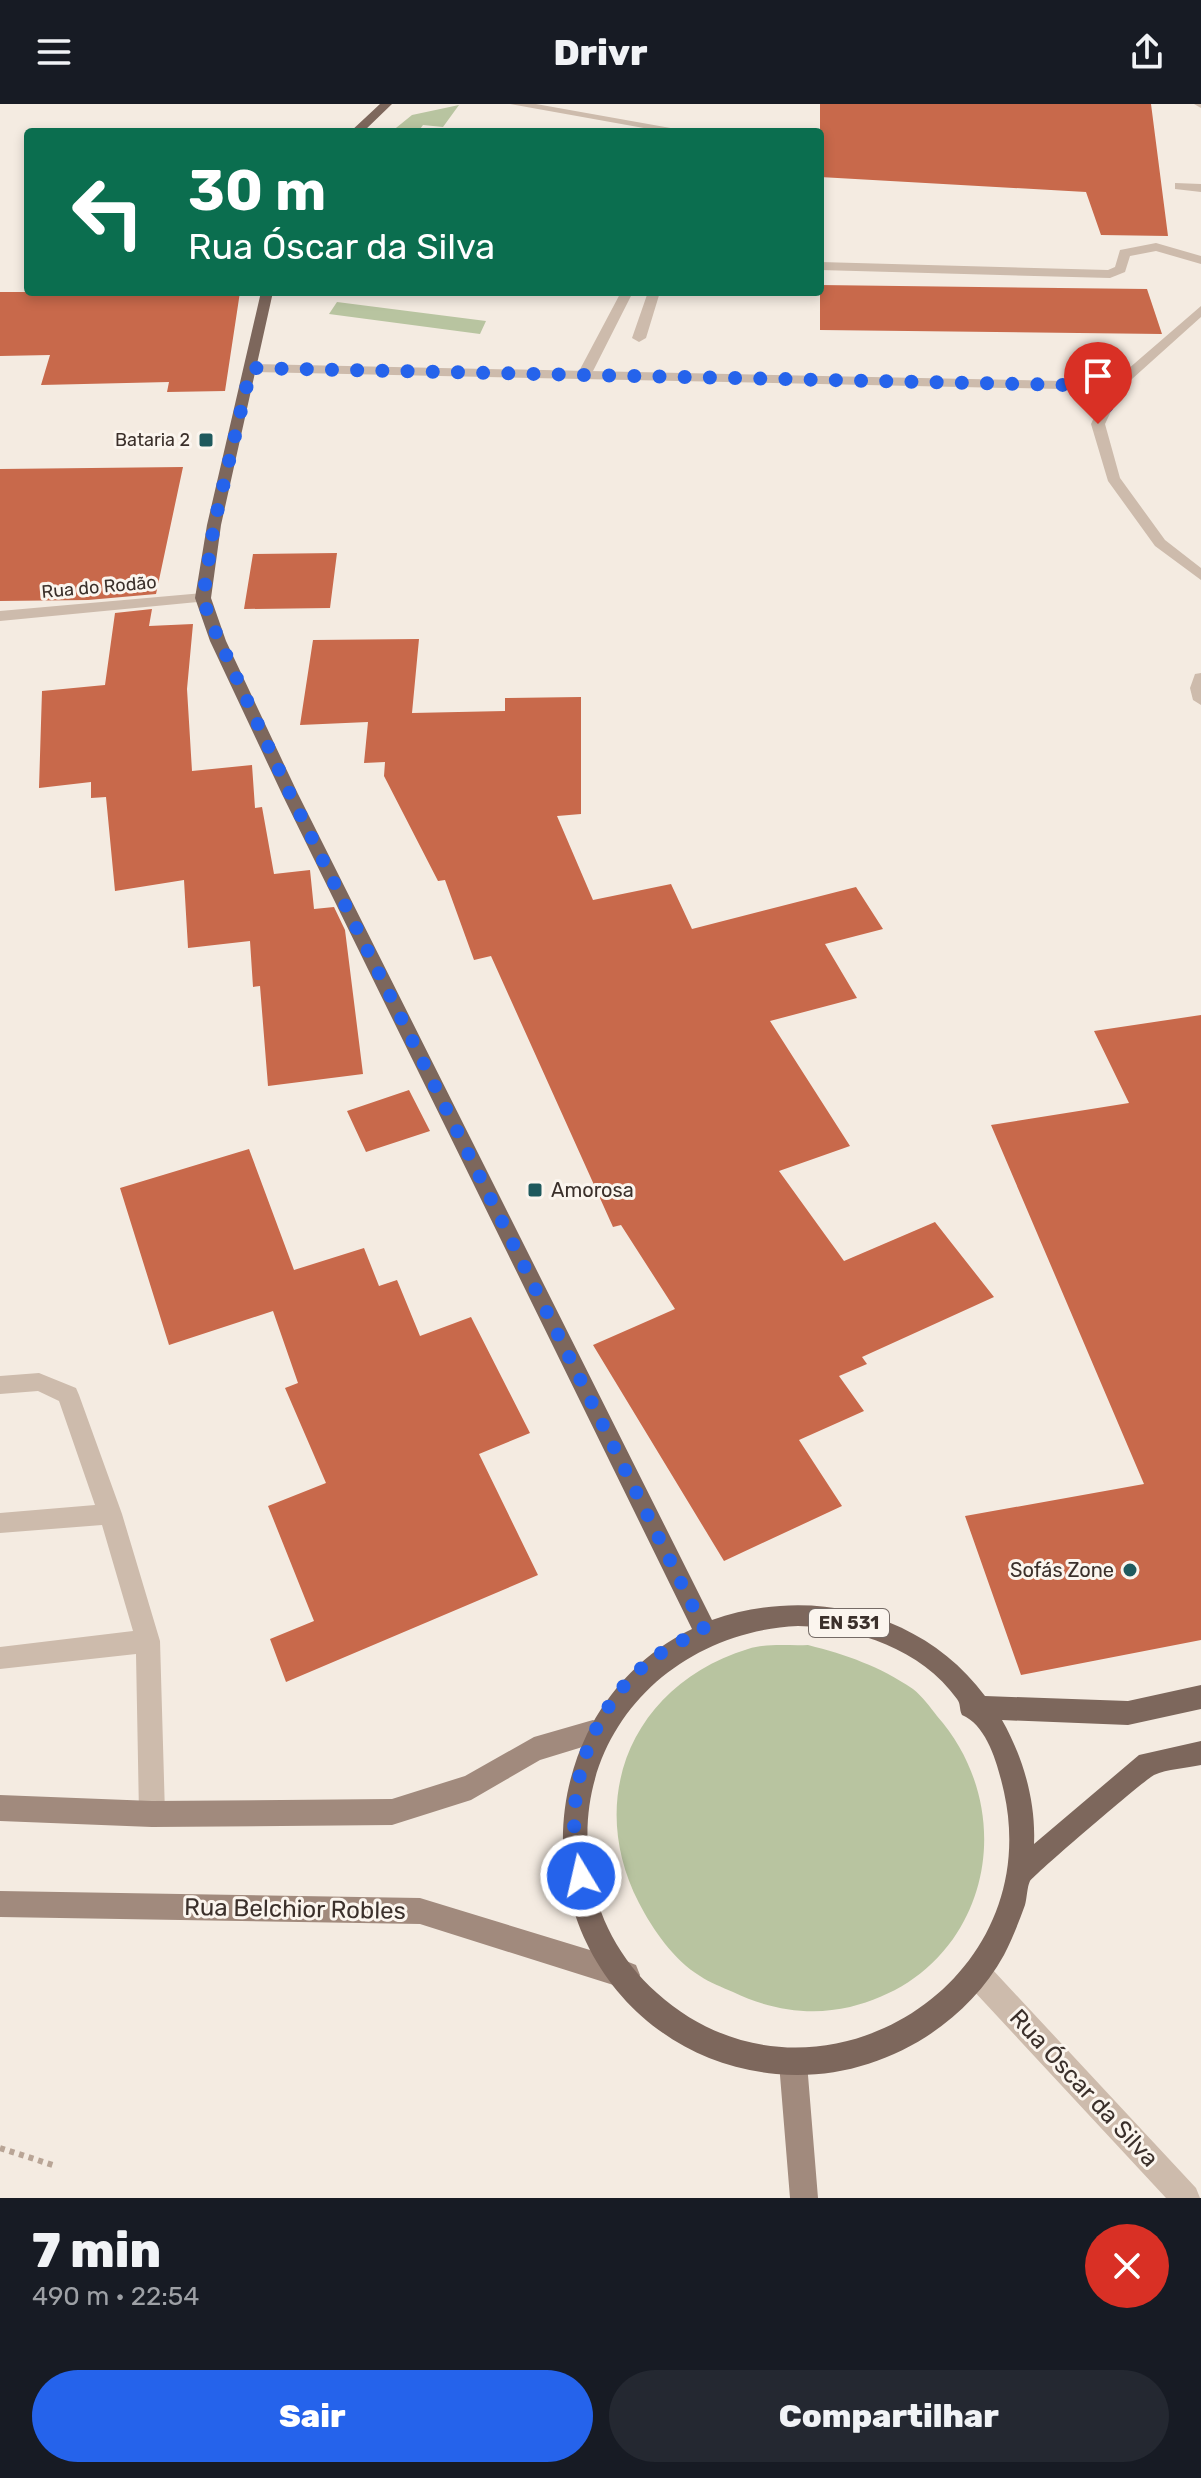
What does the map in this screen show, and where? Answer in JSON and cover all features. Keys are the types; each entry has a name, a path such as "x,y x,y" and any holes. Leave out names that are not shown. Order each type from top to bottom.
{"main road":[{"path":"360,128 386,104"},
{"path":"266,296 214,525 203,598 218,641 290,794 704,1629"},
{"name":"EN 531","path":"814,1611 875,1633 927,1664 971,1707 1001,1756 1015,1798 1019,1812 1023,1871 1010,1927 982,1979 931,2028 866,2056 793,2063 731,2048 675,2019 629,1976 593,1918 575,1855 575,1791 593,1732 621,1689 658,1654 704,1629 757,1612 814,1611"},
{"path":"971,1707 1128,1713 1201,1697"},
{"path":"0,1808 152,1814 392,1812 471,1787 534,1749 593,1732"},
{"path":"1023,1871 1148,1764 1201,1753"},
{"name":"Rua Belchior Robles","path":"0,1904 420,1911 629,1976"},
{"path":"793,2063 804,2198"}],"street":[{"path":"516,104 663,128"},
{"path":"1179,186 1201,188"},
{"path":"824,266 1110,274 1121,269 1119,262 1124,253 1156,247 1201,260"},
{"path":"584,375 625,296"},
{"path":"639,338 653,296"},
{"path":"1201,310 1116,386 1098,424 1113,478 1160,543 1201,575"},
{"path":"251,368 1116,386"},
{"name":"Rua do Rodão","path":"0,616 203,598"},
{"path":"1201,678 1201,700"},
{"path":"0,1385 39,1382 68,1395 110,1514 148,1641 152,1814"},
{"path":"0,1523 110,1514"},
{"path":"0,1658 148,1641"},
{"name":"Rua Óscar da Silva","path":"982,1979 1186,2198"}],"path":[{"path":"0,2148 56,2166"}],"green space":[{"path":"459,105 443,127 423,125 421,128 396,128 412,115"},
{"path":"337,302 486,321 480,334 329,314"},
{"path":"770,1645 808,1645 875,1668 920,1695 955,1741 969,1767 979,1796 984,1825 984,1854 978,1884 968,1912 943,1952 908,1982 881,1997 850,2007 820,2011 791,2010 761,2003 708,1981 681,1962 658,1934 639,1903 623,1863 617,1823 619,1785 630,1749 649,1717 675,1688 708,1666 748,1649"}],"building":[{"path":"820,104 1151,104 1168,236 1101,235 1086,192 824,177 824,128 820,128"},
{"path":"824,285 1147,289 1162,334 820,330 820,296 824,296"},
{"path":"0,292 24,292 24,296 239,296 225,391 167,392 169,382 41,385 50,355 0,356"},
{"path":"183,467 156,594 88,600 0,601 0,469"},
{"path":"337,553 330,608 244,609 253,554"},
{"path":"152,609 149,626 193,624 187,689 192,771 252,765 255,808 262,807 274,874 310,870 314,909 334,907 345,930 363,1074 268,1086 260,986 253,987 250,941 188,948 184,880 115,891 106,797 91,798 91,782 39,788 42,691 105,685 115,613"},
{"path":"419,639 412,713 505,711 505,698 581,697 581,814 557,816 593,900 671,884 692,929 856,887 883,929 825,944 857,998 770,1021 850,1146 779,1171 844,1261 935,1222 994,1297 862,1357 867,1364 839,1376 864,1411 799,1440 842,1506 724,1561 593,1345 675,1309 621,1225 613,1227 491,956 474,960 445,880 438,881 384,776 385,762 364,763 368,722 300,725 313,640"},
{"path":"1201,1015 1201,1640 1021,1675 965,1516 1144,1484 991,1125 1129,1103 1094,1031"},
{"path":"409,1090 430,1131 366,1152 347,1111"},
{"path":"249,1149 294,1270 364,1248 379,1286 397,1280 420,1336 471,1317 530,1433 479,1454 538,1575 286,1682 270,1639 314,1621 268,1506 326,1483 285,1388 298,1383 273,1311 169,1345 120,1188"}],"place":[{"name":"Bataria 2","path":"206,440"},
{"name":"Amorosa","path":"535,1190"},
{"name":"Sofás Zone","path":"1130,1570"}],"route":[{"path":"581,1876 575,1855 575,1791 593,1732 621,1689 658,1654 704,1629 290,794 210,620 203,598 214,525 251,368 1116,386 1098,424"}]}
